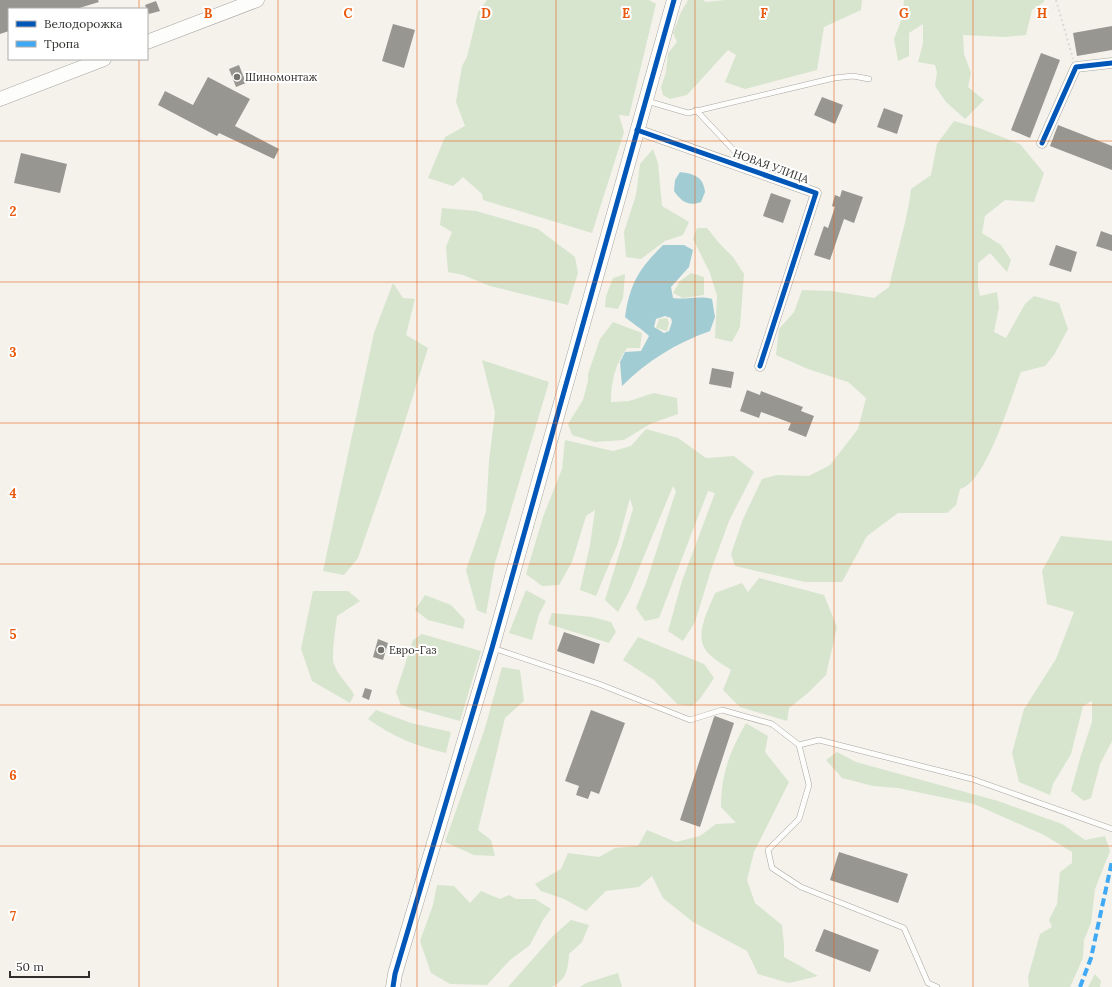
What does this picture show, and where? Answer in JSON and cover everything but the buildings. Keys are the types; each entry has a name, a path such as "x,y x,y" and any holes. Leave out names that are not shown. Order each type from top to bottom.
{"street":[{"path":"148,42 257,0"},
{"path":"393,987 395,974 492,648 674,0"},
{"path":"0,100 101,60"},
{"path":"1042,143 1076,67 1112,63"},
{"name":"НОВАЯ УЛИЦА","path":"637,130 816,193 760,366"}],"lane":[{"path":"646,100 688,113 834,78 853,76 869,79"},
{"path":"696,110 740,157 744,167"},
{"path":"492,648 599,684 690,720 722,710 772,724 799,745 809,785 798,819 768,850 772,868 801,887 904,928 928,983 937,987"},
{"path":"799,745 820,740 972,779 1112,829"}],"path":[{"path":"1056,0 1076,67"}],"green space":[{"path":"487,0 649,0 656,4 629,116 619,115 624,132 592,233 483,200 482,194 463,177 453,186 428,178 445,137 465,126 456,102 462,66 467,57 478,12"},
{"path":"688,0 703,0 706,2 725,0 862,0 861,10 824,27 817,70 745,89 725,82 736,55 728,50 687,95 670,99 663,95 661,87 666,72 668,53 677,42 673,33 681,12"},
{"path":"904,0 1044,0 1044,2 1032,10 1026,35 1005,37 963,35 964,54 971,73 968,87 984,100 965,119 946,102 935,86 937,72 935,65 918,62 923,43 923,24 909,33 909,56 898,61 894,39 902,18"},
{"path":"954,121 979,128 1020,144 1044,173 1034,202 1005,200 985,216 982,233 1001,245 1011,260 1007,272 990,253 978,263 978,286 980,296 997,292 999,307 994,332 1006,338 1025,304 1034,296 1059,303 1068,329 1054,355 1045,366 1021,372 988,456 979,472 970,483 960,489 956,505 947,513 898,513 867,536 842,582 805,582 735,566 731,554 743,519 762,479 777,475 809,476 830,465 858,429 866,398 848,382 808,369 776,355 779,329 794,312 802,290 832,291 874,298 889,287 904,226 911,189 931,175 937,144"},
{"path":"653,149 658,163 662,206 689,222 683,235 665,241 641,259 626,257 624,232 636,195 640,164"},
{"path":"442,208 476,211 538,229 575,257 578,273 568,305 490,286 463,275 448,272 446,247 452,232 440,225"},
{"path":"697,228 707,228 733,257 744,274 740,327 732,342 715,338 717,296 710,273 693,239"},
{"path":"691,273 704,277 704,295 683,298 673,293 680,281"},
{"path":"625,274 623,298 618,309 605,307 606,296 613,278"},
{"path":"393,283 403,298 415,299 406,335 428,348 400,437 358,558 344,575 323,571 374,333"},
{"path":"667,318 669,323 667,331 656,328 659,319"},
{"path":"613,322 642,333 640,348 627,348 619,361 613,380 611,402 629,401 654,393 677,398 678,414 650,424 624,440 595,442 572,435 568,424 583,400 588,381 588,374 600,339"},
{"path":"482,360 549,382 495,563 486,614 477,610 466,570 486,512 489,461 495,412"},
{"path":"646,429 678,438 706,458 734,456 754,472 729,521 711,570 695,622 683,641 668,631 682,581 715,493 708,491 659,618 645,621 636,608 646,583 676,491 673,486 630,590 618,612 605,600 633,509 630,498 618,543 596,596 580,590 590,545 595,510 586,516 572,562 559,585 542,586 526,574 543,517 562,469 565,440 613,451 631,446"},
{"path":"1061,536 1112,541 1112,741 1100,764 1091,798 1084,801 1071,791 1092,722 1092,701 1083,706 1071,754 1053,784 1050,795 1019,782 1012,753 1024,709 1056,659 1074,612 1047,604 1042,571"},
{"path":"759,578 824,595 837,627 826,675 808,693 789,708 787,721 740,707 723,690 731,670 709,654 704,648 702,640 703,624 715,593 742,583 748,592"},
{"path":"526,590 546,601 539,614 532,640 509,633"},
{"path":"313,591 348,591 360,601 337,616 334,641 334,664 338,673 354,695 350,703 312,681 301,649"},
{"path":"425,595 451,605 465,620 463,629 428,620 415,610"},
{"path":"552,613 592,617 611,622 616,632 609,643 548,624"},
{"path":"422,634 481,651 460,721 401,705 396,692 413,640"},
{"path":"638,637 704,664 714,678 699,700 692,706 677,704 654,680 623,660"},
{"path":"502,667 520,670 524,701 505,718 478,830 491,840 495,856 474,855 445,842 485,728"},
{"path":"376,710 411,723 451,732 446,753 405,740 377,725 368,719"},
{"path":"746,723 768,736 765,752 789,782 754,852 747,880 755,903 782,925 784,957 818,976 789,983 758,974 747,951 693,922 663,898 652,876 639,887 606,891 586,911 564,899 541,891 535,884 561,869 568,853 599,857 615,848 638,846 647,830 676,842 700,836 716,824 736,823 721,807 721,795 725,773 731,753"},
{"path":"837,752 856,762 998,801 1062,824 1085,840 1105,836 1110,851 1095,889 1091,923 1084,940 1083,958 1070,987 1029,987 1028,977 1040,934 1052,927 1049,920 1057,904 1060,872 1072,863 1072,852 1044,835 974,804 898,788 873,786 842,778 826,760"},
{"path":"437,885 454,886 470,903 481,891 500,899 509,895 516,899 535,899 551,909 543,920 530,945 510,960 487,985 450,984 431,973 420,941 433,905"},
{"path":"571,920 589,925 582,942 569,954 566,973 561,981 552,987 508,987 553,936"},
{"path":"618,973 622,987 580,987 586,983"},
{"path":"1095,974 1101,981 1100,987 1088,987"}],"water":[{"path":"680,172 694,175 700,180 705,192 701,202 692,204 685,202 679,198 674,191 675,180"},
{"path":"663,245 684,245 693,250 689,267 671,287 673,298 703,297 712,299 715,317 710,331 674,347 652,361 622,386 620,362 625,352 641,351 649,336 625,317 627,305 637,277","holes":["665,316 671,318 672,322 669,331 664,333 654,327 656,319"]}],"marked path":[{"path":"1080,987 1091,958 1112,861"}],"cycle path":[{"path":"393,987 395,974 492,648 674,0"},
{"path":"1042,143 1076,67 1112,63"},
{"path":"637,130 816,193 760,366"}],"place":[{"name":"Шиномонтаж","path":"237,77"},
{"name":"Евро-Газ","path":"381,650"}]}
